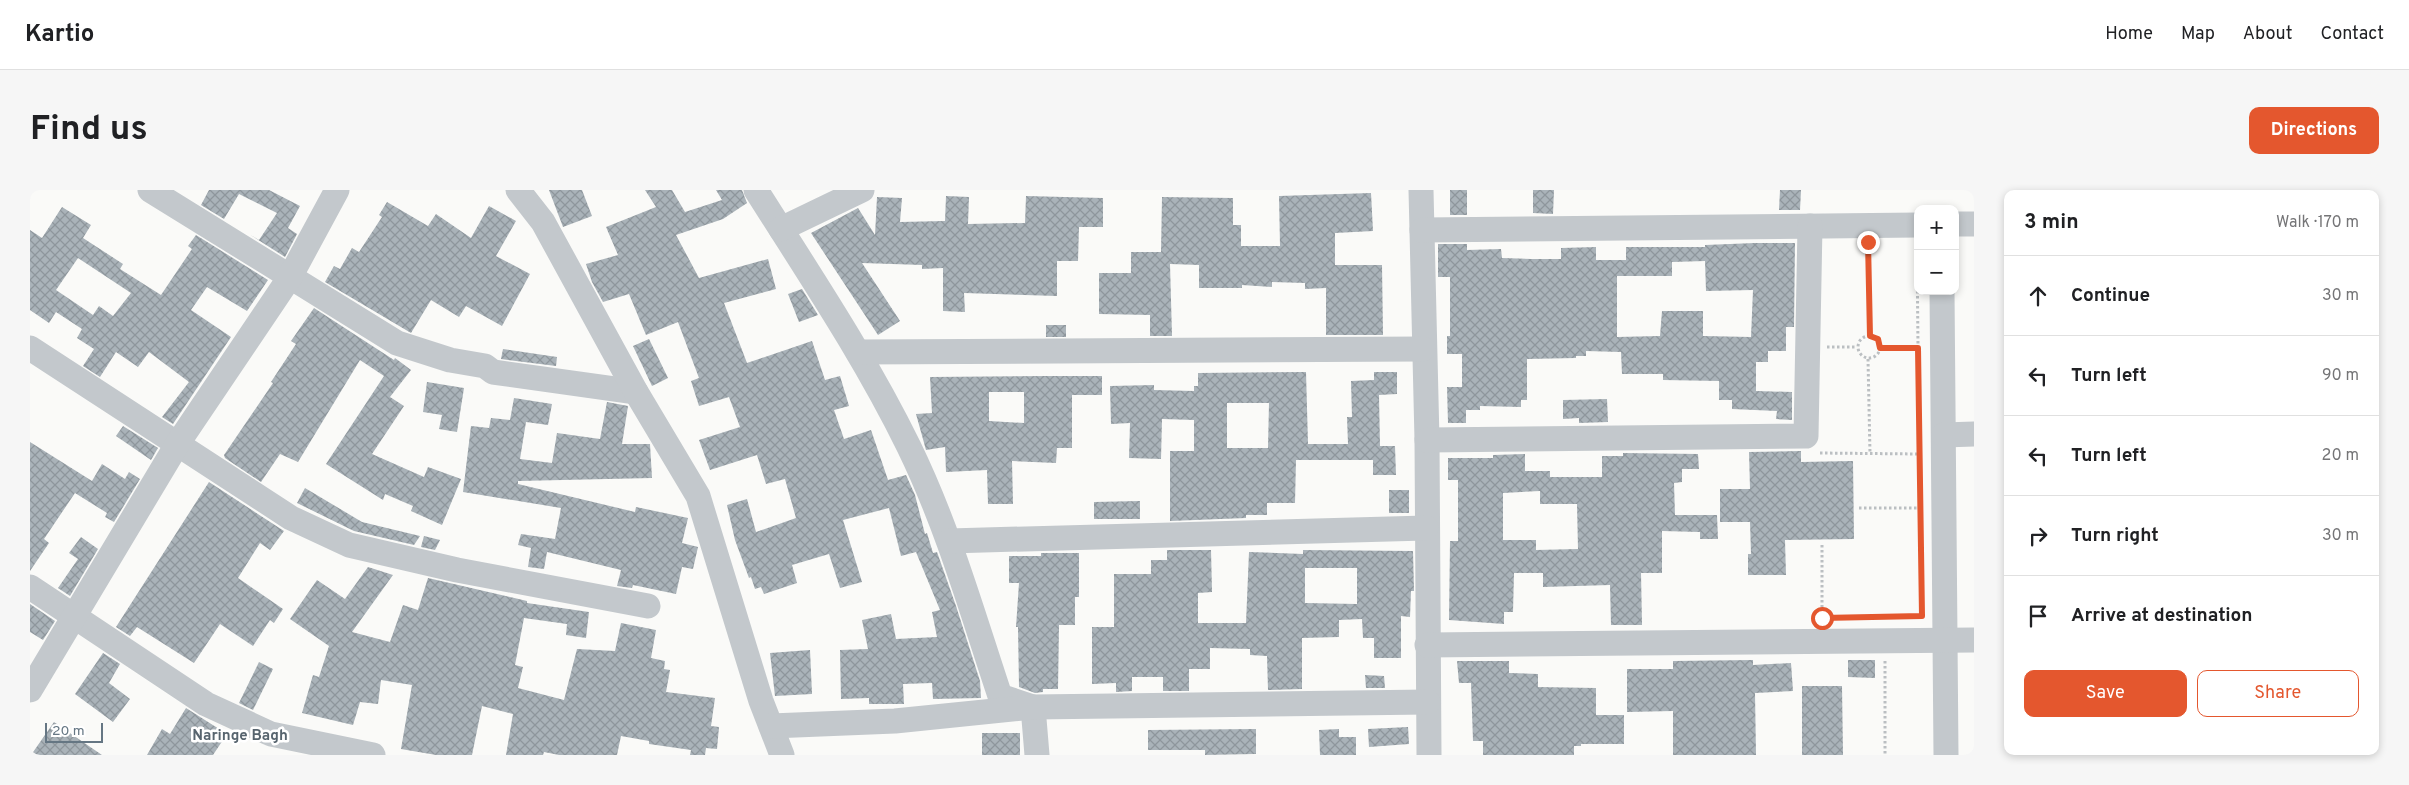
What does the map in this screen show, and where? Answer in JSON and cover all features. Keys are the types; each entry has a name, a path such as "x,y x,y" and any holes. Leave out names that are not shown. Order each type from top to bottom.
{"street":[{"path":"150,190 397,343 450,360 485,366 493,372 636,392"},
{"path":"30,690 178,443 290,277 338,190"},
{"path":"518,190 543,222 636,392 698,496 771,726 782,755"},
{"path":"756,190 858,352 909,448 949,541 1000,696 1033,707"},
{"path":"781,229 862,190"},
{"path":"1421,190 1423,349 1427,440 1426,528 1429,755"},
{"path":"1959,224 1974,224"},
{"path":"1422,230 1810,226 1914,233"},
{"path":"1427,440 1806,436 1810,226"},
{"path":"1942,295 1946,755"},
{"path":"30,348 291,518 349,545 457,570 648,606"},
{"path":"858,352 1423,349"},
{"path":"1944,435 1974,434"},
{"path":"949,541 1426,528"},
{"path":"30,587 206,704 271,734 373,755"},
{"path":"1427,645 1974,640"},
{"path":"771,726 895,721 1033,707 1428,702"},
{"path":"1033,707 1036,755"}],"path":[{"path":"1868,242 1870,336"},
{"path":"1917,250 1920,463"},
{"path":"1870,336 1878,339 1880,348 1877,356 1868,359 1860,355 1857,346 1861,339 1870,336"},
{"path":"1819,347 1857,346"},
{"path":"1880,348 1918,348"},
{"path":"1868,359 1870,454"},
{"path":"1819,453 1920,454"},
{"path":"1920,499 1920,518"},
{"path":"1859,508 1944,508"},
{"path":"1822,545 1822,618 1832,617"},
{"path":"1852,617 1922,616 1922,606"},
{"path":"1885,656 1885,755"}],"building":[{"path":"209,190 269,190 300,206 288,228 297,234 285,257 249,234 259,240 277,213 239,194 224,219 201,205"},
{"path":"549,190 582,190 592,216 563,227"},
{"path":"645,190 672,190 685,212 722,200 716,190 742,190 747,203 723,219 676,235 699,278 768,259 776,289 724,303 747,363 812,341 825,380 840,376 849,406 834,410 844,439 871,430 888,480 906,475 915,495 925,534 927,533 933,553 937,552 956,606 980,681 981,698 933,699 932,683 903,684 904,704 869,704 869,698 841,699 840,650 868,649 862,620 891,614 896,639 937,637 932,612 940,610 916,552 901,556 889,508 843,520 862,582 840,588 829,554 792,565 797,583 764,594 761,587 755,589 735,540 727,505 747,499 756,532 796,518 785,479 766,484 757,455 710,470 699,440 740,427 729,397 699,406 691,381 699,378 678,322 646,335 629,294 603,302 592,282 586,264 618,255 606,227 656,207"},
{"path":"1450,190 1467,190 1467,215 1450,215"},
{"path":"1533,190 1554,190 1553,214 1533,213"},
{"path":"1780,190 1801,190 1800,210 1779,210"},
{"path":"1371,193 1373,231 1335,233 1335,265 1382,265 1383,335 1326,335 1326,288 1305,289 1305,283 1272,282 1272,287 1242,285 1242,288 1199,288 1199,265 1170,264 1172,336 1150,336 1150,315 1099,314 1099,273 1131,273 1131,252 1161,252 1162,197 1233,198 1233,225 1241,225 1241,246 1280,246 1279,196"},
{"path":"946,196 969,197 968,224 1025,223 1026,196 1103,198 1103,227 1079,227 1078,261 1057,261 1057,296 964,293 965,312 943,311 943,268 922,269 922,265 862,263 900,321 878,335 811,233 858,208 875,235 877,197 902,198 900,222 945,221"},
{"path":"387,202 428,226 436,214 471,238 489,206 516,221 496,256 530,274 502,326 466,306 459,317 431,300 411,333 325,282 334,266 340,269 352,248 359,252 382,217 379,215"},
{"path":"62,207 91,225 83,238 123,264 120,269 161,295 192,249 188,246 196,235 268,280 247,311 207,287 191,310 231,337 173,424 162,417 189,382 149,352 138,367 116,352 100,377 83,366 94,349 77,338 82,329 56,312 49,323 30,310 30,230 42,238","holes":["78,258 131,293 113,316 99,306 93,315 56,290"]},
{"path":"1795,243 1794,327 1786,327 1786,351 1768,351 1768,362 1756,362 1756,391 1792,392 1792,420 1776,419 1777,411 1732,409 1732,400 1719,400 1719,381 1663,380 1663,374 1622,374 1621,352 1586,351 1586,356 1576,356 1576,358 1527,359 1527,400 1521,400 1521,407 1480,406 1480,410 1466,410 1466,423 1448,423 1447,387 1462,387 1462,354 1447,354 1447,336 1450,336 1450,277 1438,277 1438,244 1467,244 1467,250 1501,249 1502,258 1531,259 1561,259 1561,248 1596,247 1596,260 1626,260 1626,247 1705,247 1705,245","holes":["1705,261 1706,291 1753,290 1751,337 1703,336 1703,311 1662,311 1660,336 1617,337 1617,276 1672,276 1672,262"]},
{"path":"802,289 818,315 799,322 788,294"},
{"path":"314,308 411,370 390,397 404,406 372,454 424,477 428,467 461,479 442,525 411,511 413,506 385,494 383,500 326,464 384,376 360,360 298,462 280,454 261,482 225,458 224,455 273,383 271,382 296,344 291,341"},
{"path":"1046,325 1066,325 1066,337 1046,337"},
{"path":"649,339 668,378 652,386 633,346"},
{"path":"503,349 557,357 556,366 501,359"},
{"path":"1306,372 1308,444 1348,444 1347,417 1352,417 1351,381 1374,380 1374,372 1397,372 1397,394 1379,395 1380,446 1395,446 1396,475 1373,475 1373,460 1296,460 1295,503 1267,503 1267,515 1246,515 1246,518 1170,521 1170,451 1194,451 1194,420 1162,419 1161,459 1129,458 1130,423 1111,424 1110,386 1154,385 1154,390 1194,391 1194,386 1198,386 1198,373","holes":["1227,403 1269,403 1268,448 1227,448"]},
{"path":"1102,376 1102,395 1072,395 1072,448 1057,448 1056,463 1012,461 1013,504 988,504 987,470 946,472 945,447 926,450 916,414 932,413 930,377","holes":["989,392 1024,392 1024,423 989,421"]},
{"path":"427,382 464,388 457,432 439,429 442,415 423,412"},
{"path":"514,398 552,404 548,425 526,422 520,459 552,463 557,433 600,439 607,402 628,406 622,444 650,444 652,478 518,481 518,484 635,512 636,507 688,518 682,543 698,547 693,569 682,567 676,594 633,585 632,588 617,586 621,570 547,552 544,569 528,567 531,548 518,545 521,534 555,539 561,508 463,492 471,426 489,428 491,418 510,420"},
{"path":"1607,399 1608,422 1579,423 1579,418 1563,419 1563,400"},
{"path":"123,426 158,448 151,460 116,436"},
{"path":"30,442 92,481 102,464 125,479 129,472 140,479 114,522 105,517 107,513 75,493 44,539 49,543 30,571"},
{"path":"1801,451 1801,462 1853,461 1854,539 1785,540 1786,575 1748,575 1748,554 1751,554 1750,522 1720,522 1720,489 1750,489 1749,452"},
{"path":"1623,453 1698,454 1699,469 1682,469 1682,482 1674,483 1675,515 1717,515 1718,539 1700,539 1700,532 1662,531 1662,573 1641,573 1642,625 1611,625 1610,585 1543,587 1543,573 1514,573 1513,612 1504,612 1504,624 1449,620 1450,541 1458,541 1458,480 1448,480 1448,458 1493,458 1493,455 1525,454 1525,471 1550,471 1550,477 1602,477 1602,456 1623,456","holes":["1540,491 1540,504 1577,504 1578,549 1536,550 1536,540 1503,540 1503,493"]},
{"path":"209,482 284,531 270,550 260,543 238,578 283,609 274,623 270,620 253,646 220,624 194,663 137,627 130,636 116,627"},
{"path":"305,488 362,522 420,536 414,545 354,531 297,503"},
{"path":"1389,490 1409,490 1409,513 1389,513"},
{"path":"1140,501 1140,519 1094,519 1094,502"},
{"path":"424,536 440,540 435,550 421,547"},
{"path":"81,537 98,549 70,596 58,588 78,559 69,553"},
{"path":"1167,550 1211,550 1212,592 1198,593 1198,623 1246,623 1249,552 1303,554 1303,550 1413,551 1414,591 1411,591 1410,617 1401,616 1401,658 1374,658 1374,638 1363,638 1362,619 1339,620 1339,637 1302,638 1302,689 1268,690 1267,656 1250,655 1250,649 1210,648 1210,669 1189,669 1189,691 1163,691 1163,677 1132,677 1132,691 1116,692 1116,683 1092,684 1092,627 1114,627 1114,574 1151,574 1151,560 1167,560","holes":["1305,568 1357,568 1357,604 1305,603"]},
{"path":"1041,553 1079,553 1079,597 1075,597 1075,625 1059,625 1058,689 1043,689 1043,692 1035,693 1019,687 1018,627 1016,627 1019,583 1009,583 1009,556 1041,556"},
{"path":"368,567 393,575 352,632 390,642 403,605 418,610 428,578 527,601 527,603 589,612 586,638 566,635 567,624 524,618 515,665 523,667 518,688 564,700 577,649 615,651 621,623 656,630 651,658 665,661 664,669 670,670 666,692 715,698 711,726 719,727 717,749 706,748 705,755 690,755 691,750 649,744 649,741 621,736 617,755 559,755 544,752 543,755 506,755 513,714 482,706 472,755 436,755 401,749 412,685 381,680 378,704 360,702 353,725 302,713 313,675 319,677 329,646 290,619 317,580 345,599"},
{"path":"30,604 55,621 43,640 30,632"},
{"path":"810,650 812,694 775,696 770,653"},
{"path":"103,653 120,664 109,683 130,699 113,722 75,694"},
{"path":"1753,660 1753,665 1791,663 1793,691 1755,693 1756,755 1673,755 1673,711 1627,712 1627,669 1673,669 1673,661"},
{"path":"1848,660 1875,660 1875,678 1848,677"},
{"path":"1457,661 1509,661 1509,673 1538,674 1538,687 1596,688 1596,715 1624,715 1624,744 1581,744 1581,746 1574,746 1574,755 1483,755 1483,741 1473,741 1471,683 1459,683"},
{"path":"259,662 273,669 253,710 239,703"},
{"path":"1365,675 1384,676 1385,688 1366,688"},
{"path":"1802,686 1842,686 1843,755 1802,755"},
{"path":"186,708 227,734 213,755 147,755 162,729 170,734"},
{"path":"54,722 64,729 102,755 31,755"},
{"path":"1408,727 1409,744 1369,747 1368,729"},
{"path":"1256,729 1256,754 1205,755 1205,750 1148,750 1148,730"},
{"path":"1339,729 1339,737 1356,737 1356,755 1320,755 1319,730"},
{"path":"982,733 1020,733 1020,755 982,755"}],"district":[{"name":"Naringe Bagh","path":"240,735"}],"route":[{"path":"1822,618 1922,616 1918,348 1880,348 1878,339 1870,336 1868,242"}]}
